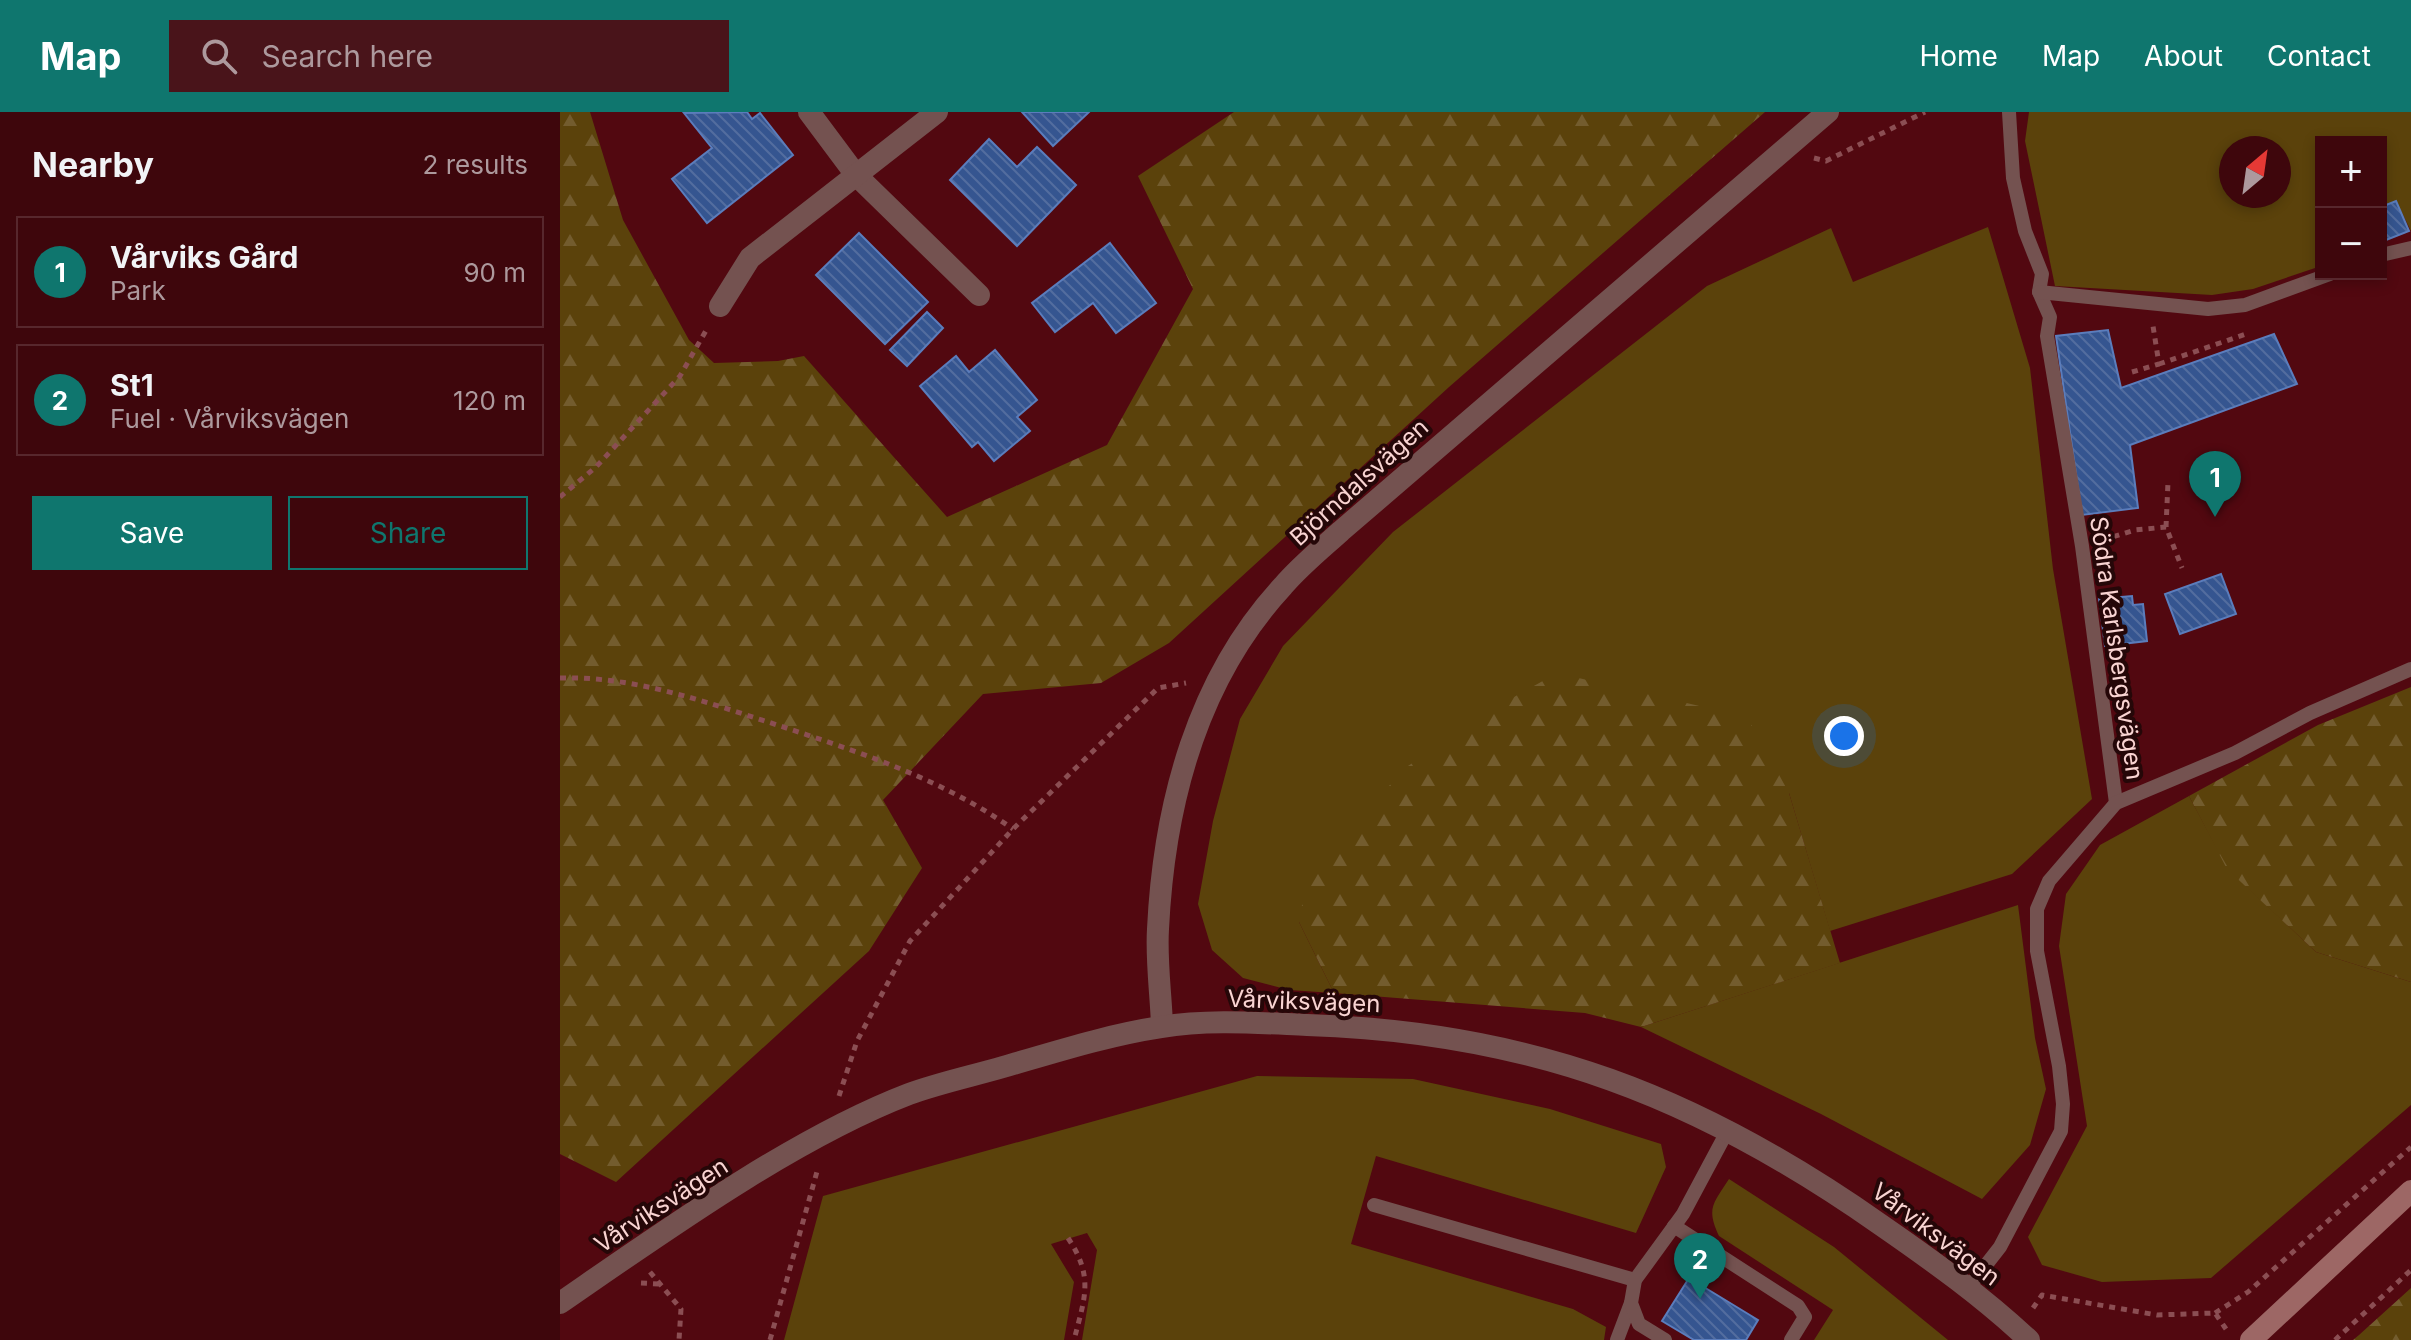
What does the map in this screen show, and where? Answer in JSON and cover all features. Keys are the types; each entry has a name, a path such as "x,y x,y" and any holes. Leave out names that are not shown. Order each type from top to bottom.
{"main road":[{"path":"2241,1337 2411,1191"}],"street":[{"path":"809,112 856,175 979,295"},
{"path":"720,306 750,258 937,112"},
{"name":"Björndalsvägen","path":"1162,1026 1158,930 1170,822 1188,750 1209,693 1234,650 1282,586 1364,511 1828,112"},
{"name":"Vårviksvägen","path":"560,1303 815,1140 909,1094 1162,1026 1246,1023 1375,1027 1448,1037 1548,1058 1646,1090 1729,1128 1816,1179 1968,1288 2023,1334"}],"lane":[{"name":"Södra Karlsbergsvägen","path":"1968,1288 2000,1247 2061,1131 2063,1104 2040,976 2037,909 2049,881 2116,803 2082,546 2047,336 2050,317 2039,292 2042,274 2025,231 2013,178 2009,112"},
{"path":"2387,254 2411,248"},
{"path":"2039,292 2150,306 2208,309 2245,305 2315,279"},
{"path":"2116,803 2235,753 2310,713 2411,669"},
{"path":"1617,1340 1631,1303 1635,1280 1674,1226 1729,1128"},
{"path":"1374,1205 1635,1280"},
{"path":"1674,1226 1798,1306 1805,1317 1791,1340"},
{"path":"1631,1303 1639,1324 1665,1340"}],"path":[{"path":"1796,140 1808,156 1826,161 1925,112"},
{"path":"560,497 596,467 680,376 720,306"},
{"path":"2150,306 2159,364"},
{"path":"2132,372 2249,333"},
{"path":"2168,482 2166,527 2182,568"},
{"path":"2082,546 2135,530 2166,527"},
{"path":"560,678 601,677 692,697 806,735 924,777 1013,829"},
{"path":"837,1102 857,1041 910,941 1013,829 1158,688 1184,682 1209,693"},
{"path":"2023,1334 2042,1295 2157,1315 2215,1313 2248,1292 2411,1147"},
{"path":"770,1340 821,1159"},
{"path":"1068,1238 1085,1263 1083,1302 1074,1340"},
{"path":"634,1253 681,1309 679,1340"},
{"path":"2335,1340 2411,1270"},
{"path":"2215,1313 2241,1337"}],"green space":[{"path":"560,112 590,112 623,220 689,340 714,363 778,361 804,356 947,517 1107,445 1193,289 1138,176 1234,112 1765,112 1449,387 1169,643 1101,683 983,694 883,800 922,868 869,951 616,1182 560,1154"},
{"path":"2029,112 2411,112 2411,231 2396,201 2387,205 2387,136 2315,136 2315,268 2253,289 2212,295 2055,286 2025,141"},
{"path":"1988,227 2030,368 2053,569 2092,799 2012,874 1830,931 1789,793 1299,922 1334,993 1289,990 1243,978 1212,950 1198,904 1213,821 1240,719 1283,646 1393,532 1707,286 1831,228 1853,282"},
{"path":"1557,673 1747,717 1789,793 1840,963 1641,1027 1585,1013 1334,993 1299,922 1308,871 1408,766 1496,707"},
{"path":"2411,687 2411,982 2316,952 2227,869 2189,796 2318,725"},
{"path":"2189,796 2228,869 2316,952 2411,982 2411,1105 2211,1278 2102,1282 2042,1265 2028,1237 2087,1126 2059,946 2066,894 2100,845"},
{"path":"2018,905 2035,1038 2046,1089 2030,1145 1982,1199 1821,1114 1641,1027"},
{"path":"1257,1076 1413,1079 1550,1109 1661,1144 1666,1167 1636,1233 1376,1156 1351,1244 1573,1309 1606,1327 1604,1340 1082,1340 1097,1250 1087,1233 1051,1244 1074,1282 1064,1340 784,1340 823,1196"},
{"path":"1729,1179 1834,1247 1948,1340 1814,1340 1833,1310 1719,1236 1713,1219 1713,1206"},
{"path":"2411,1288 2411,1340 2353,1340 2359,1335"}],"building":[{"path":"747,112 752,119 760,113 793,155 707,223 672,179 712,148 684,113"},
{"path":"1022,112 1089,112 1053,146"},
{"path":"989,139 1017,167 1037,147 1076,185 1017,246 950,180"},
{"path":"2396,201 2409,231 2387,240 2387,208 2387,205"},
{"path":"859,233 928,302 885,344 816,275"},
{"path":"1110,243 1156,303 1116,333 1093,303 1055,332 1032,303"},
{"path":"927,312 943,328 907,366 890,350"},
{"path":"2108,330 2121,388 2274,334 2297,384 2130,445 2138,508 2082,515 2056,336"},
{"path":"995,350 1037,400 1017,417 1030,431 994,461 978,442 972,447 920,386 956,356 969,372"},
{"path":"2221,574 2236,614 2180,634 2165,594"},
{"path":"2132,596 2133,605 2143,604 2147,641 2105,646 2099,599"},
{"path":"1689,1278 1758,1320 1746,1340 1694,1340 1662,1321"}],"place":[{"name":"Vårviks Gård","path":"2215,517"},
{"name":"St1","path":"1700,1299"}]}
